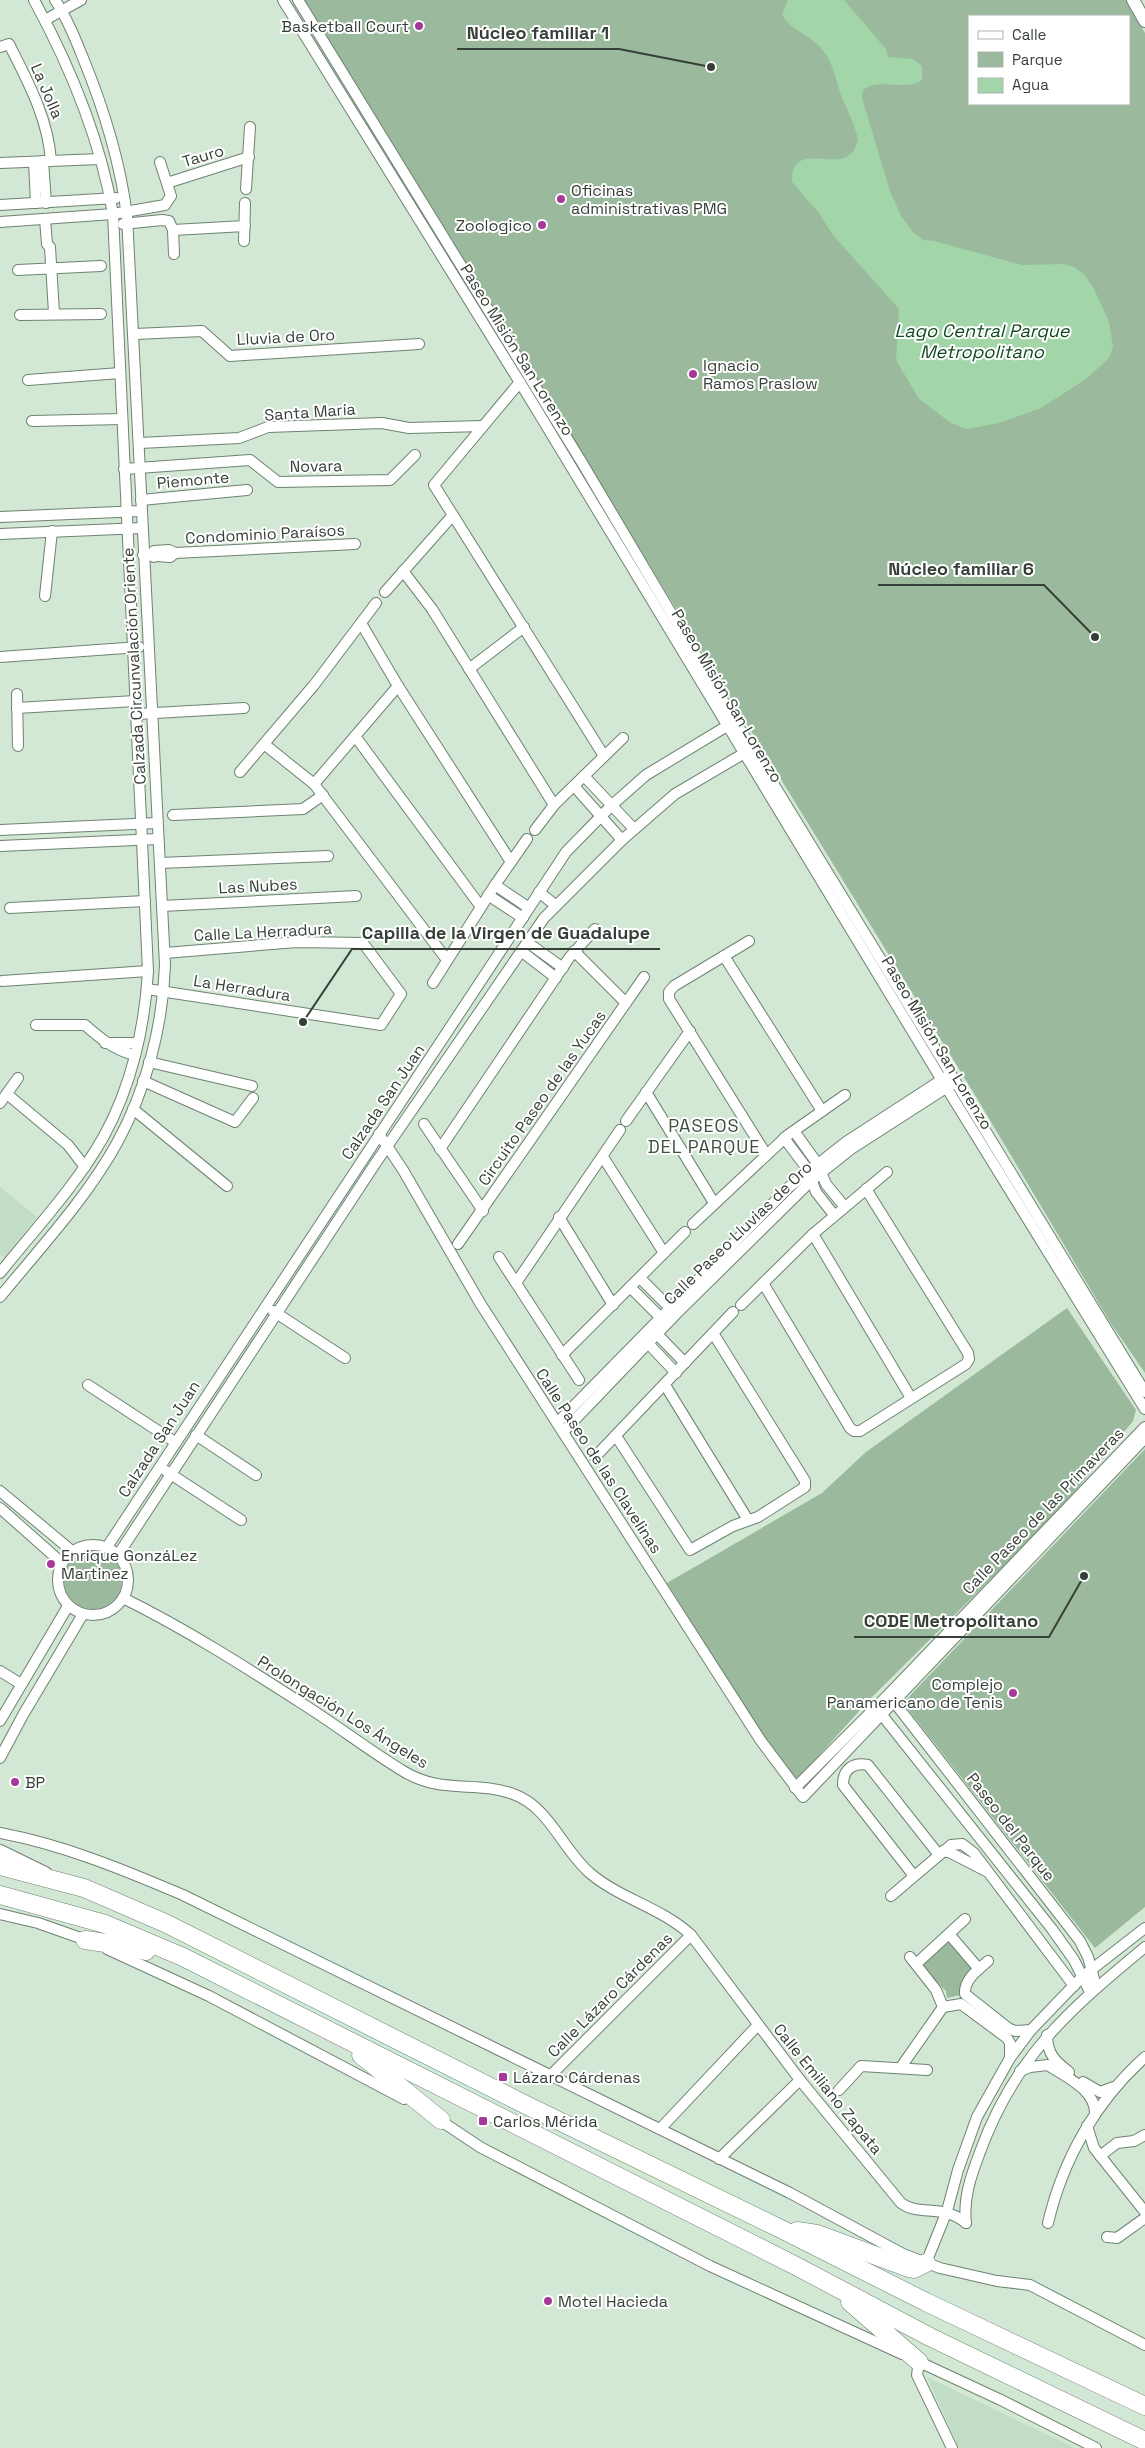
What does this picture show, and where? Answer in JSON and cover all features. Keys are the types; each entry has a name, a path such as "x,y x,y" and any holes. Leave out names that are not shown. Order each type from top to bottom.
{"highway":[{"path":"0,1866 84,1888 165,1923 522,2103 926,2302 1145,2406"},
{"path":"0,1895 105,1924 183,1957 826,2282 930,2338 1059,2398 1145,2441"},
{"path":"85,1940 141,1949 260,2005 288,2011"},
{"path":"342,2038 441,2120"},
{"path":"779,2228 817,2234 909,2268 914,2269 926,2263"},
{"path":"826,2282 919,2362"},
{"path":"1073,2372 1145,2395"},
{"path":"1059,2398 1130,2448"}],"main road":[{"path":"0,1852 59,1881"}],"street":[{"name":"Calzada Circunvalación Oriente","path":"0,1273 85,1167 118,1105 137,1043 147,989 148,971 114,220 111,199 100,159 75,82 34,0"},
{"path":"43,16 59,3 81,0"},
{"name":"Paseo Misión San Lorenzo","path":"283,0 731,723 944,1084 1145,1409"},
{"name":"Paseo Misión San Lorenzo","path":"298,0 576,453 731,723"},
{"path":"1133,0 1145,21"},
{"name":"Calzada Circunvalación Oriente","path":"0,1297 97,1175 117,1143 133,1109 149,1062 164,991 160,863 148,647 149,554 142,528 140,500 140,443 127,212 115,150 101,104 59,3"},
{"name":"La Jolla","path":"0,47 9,44 34,94 49,136 43,161 41,203"},
{"name":"Tauro","path":"246,189 250,127"},
{"name":"Tauro","path":"167,183 249,157"},
{"path":"0,164 100,159"},
{"name":"Tauro","path":"127,212 165,205 169,201 171,196 160,162"},
{"path":"0,205 124,197"},
{"path":"244,241 246,203"},
{"path":"18,204 18,221"},
{"path":"114,220 127,212"},
{"path":"49,220 48,244 52,268 54,313"},
{"path":"0,222 114,220 128,223 169,221 173,230 174,254"},
{"path":"173,230 245,226"},
{"path":"116,258 130,257"},
{"path":"18,270 100,266"},
{"path":"20,314 102,314"},
{"name":"Lluvia de Oro","path":"135,334 202,331 230,356 420,344"},
{"path":"28,380 120,373"},
{"path":"520,382 434,485 604,756"},
{"path":"120,384 136,384"},
{"path":"32,421 122,418"},
{"name":"Santa María","path":"140,443 239,438 268,427 382,423 409,428 482,426"},
{"name":"Novara","path":"124,470 250,460 278,482 390,480 415,455"},
{"name":"Piemonte","path":"140,500 247,490"},
{"path":"0,517 141,511"},
{"path":"385,592 454,515"},
{"path":"0,534 142,528"},
{"path":"45,596 52,532"},
{"name":"Condominio Paraísos","path":"149,554 170,557 175,553 356,544"},
{"path":"404,571 432,609 554,805"},
{"path":"240,772 314,685 376,603"},
{"path":"361,623 398,686 511,862"},
{"path":"469,669 524,627"},
{"path":"0,657 148,647"},
{"path":"314,784 398,686"},
{"path":"17,694 18,746"},
{"path":"17,708 135,701"},
{"path":"136,714 244,708"},
{"name":"Calzada San Juan","path":"107,1547 158,1467 465,1007 566,852 611,806 662,763 731,723"},
{"path":"355,736 481,907"},
{"path":"534,830 554,805 623,738"},
{"path":"264,744 314,784 447,960"},
{"name":"Paseo Misión San Lorenzo","path":"748,751 954,1078 1145,1392"},
{"name":"Calzada San Juan","path":"118,1555 388,1146 524,946 555,905 622,840 675,794 748,751"},
{"path":"584,776 634,829"},
{"path":"574,786 622,840"},
{"path":"173,815 304,810 323,795"},
{"path":"157,823 2,829 2,846 158,839"},
{"path":"433,983 495,884 527,839"},
{"path":"160,863 328,856"},
{"path":"495,884 529,908"},
{"path":"539,892 555,905"},
{"path":"488,895 522,918"},
{"name":"Las Nubes","path":"162,906 356,896"},
{"path":"10,908 146,901"},
{"path":"440,1149 574,951 594,929"},
{"path":"749,941 674,986 668,992 669,999 766,1154"},
{"name":"Calle La Herradura","path":"164,954 297,942 363,943"},
{"name":"La Herradura","path":"147,989 381,1025 401,994 363,943"},
{"path":"524,946 563,968"},
{"path":"524,946 556,978"},
{"name":"Circuito Paseo de las Yucas","path":"574,951 626,1003"},
{"path":"724,956 822,1111"},
{"path":"2,980 148,971"},
{"name":"Circuito Paseo de las Yucas","path":"458,1244 483,1211 644,977"},
{"path":"465,1007 477,1015"},
{"path":"36,1025 85,1025 104,1043 134,1055"},
{"path":"626,1121 690,1031"},
{"path":"104,1043 137,1043"},
{"path":"149,1062 252,1086"},
{"path":"0,1103 18,1078"},
{"name":"Calle Paseo Lluvias de Oro","path":"560,1427 673,1311 741,1234 814,1171 851,1149 954,1078"},
{"path":"143,1080 235,1122 253,1098"},
{"path":"646,1092 714,1203"},
{"path":"7,1094 68,1145 90,1157"},
{"path":"562,1355 714,1203 766,1154 784,1138 845,1096"},
{"path":"133,1109 227,1186"},
{"name":"Circuito Paseo de las Yucas","path":"424,1124 483,1211"},
{"path":"516,1283 559,1217 603,1157 620,1130"},
{"path":"794,1131 814,1171 816,1192 834,1215"},
{"name":"Calle Paseo de las Clavelinas","path":"379,1134 388,1146 480,1304 761,1741 803,1797"},
{"path":"784,1138 844,1206"},
{"path":"68,1145 85,1167"},
{"path":"603,1157 664,1253"},
{"path":"595,1456 737,1308 813,1234 844,1206 887,1172"},
{"path":"763,1283 850,1428 854,1431 860,1431 966,1364 969,1359 968,1354 866,1189"},
{"path":"559,1217 613,1305"},
{"path":"42,1220 55,1230"},
{"path":"813,1234 911,1398"},
{"path":"499,1257 579,1380"},
{"path":"640,1278 673,1311"},
{"path":"630,1287 664,1320"},
{"path":"265,1306 345,1358"},
{"path":"654,1331 685,1363"},
{"path":"616,1436 690,1550 758,1516 805,1487 805,1481 713,1333"},
{"path":"645,1340 676,1373"},
{"path":"88,1385 175,1442"},
{"path":"665,1385 748,1520"},
{"name":"Calle Paseo de las Primaveras","path":"803,1797 891,1699 1145,1427"},
{"path":"196,1435 256,1475"},
{"name":"Calle Paseo de las Primaveras","path":"891,1699 1145,1438"},
{"path":"158,1467 241,1520"},
{"path":"0,1491 72,1552"},
{"path":"0,1508 62,1563"},
{"path":"85,1545 107,1547 118,1555 125,1564 128,1587 117,1605 101,1614 83,1614 68,1606 63,1600 58,1586 62,1563 72,1552 85,1545"},
{"name":"Prolongación Los Ángeles","path":"123,1598 159,1615 306,1706 418,1780 446,1787 513,1793 526,1800 539,1811 572,1856 590,1874 606,1886 679,1924 691,1935"},
{"path":"0,1720 68,1606"},
{"path":"0,1758 13,1731 83,1614"},
{"path":"0,1671 21,1684"},
{"name":"Paseo del Parque","path":"891,1699 1080,1940 1088,1957 1093,1989"},
{"name":"Calle Paseo de las Primaveras","path":"795,1788 879,1712"},
{"name":"Paseo del Parque","path":"879,1712 1052,1929 1074,1960 1082,1977 1093,1989"},
{"path":"914,1876 843,1785 844,1773 848,1768 860,1764 868,1765 941,1853"},
{"path":"984,1842 996,1832"},
{"path":"0,1833 56,1846 176,1892 790,2193 878,2242 926,2263 997,2281 1030,2285 1145,2345"},
{"path":"891,1896 951,1845 962,1844 974,1853 1074,1986"},
{"path":"0,1914 38,1923 85,1940 210,1996 382,2085 441,2120 480,2147 710,2266 1002,2400 1096,2448"},
{"path":"944,2006 936,1990 913,1960 949,1934 965,1919"},
{"path":"926,2263 947,2211 966,2146 982,2108 1010,2058 1031,2030 1082,1977 1145,1928"},
{"path":"949,1934 978,1969"},
{"name":"Calle Emiliano Zapata","path":"691,1935 800,2080 901,2203 909,2209 947,2211 966,2223 965,2204 967,2193"},
{"name":"Calle Lázaro Cárdenas","path":"550,2076 691,1935"},
{"path":"953,2187 967,2193 982,2146 996,2114 1020,2071 1047,2036 1093,1989 1145,1947"},
{"path":"963,1999 968,1980 988,1961"},
{"path":"963,1999 1014,2031 1031,2030"},
{"path":"901,2067 944,2006 963,1999"},
{"path":"963,1999 1007,2038 1011,2052 1010,2058"},
{"path":"660,2129 758,2025"},
{"path":"1047,2036 1048,2049 1053,2059 1076,2078 1100,2092 1115,2087"},
{"path":"1048,2223 1056,2193 1087,2126 1115,2087 1145,2056"},
{"path":"1020,2071 1030,2067 1048,2065 1090,2095 1095,2103 1095,2114"},
{"path":"839,2090 861,2066 927,2070"},
{"path":"720,2159 800,2080"},
{"path":"982,2108 996,2114"},
{"path":"1087,2126 1091,2143 1145,2212"},
{"path":"1072,2156 1082,2151 1099,2154 1117,2143 1134,2141 1145,2135"},
{"path":"1107,2237 1117,2238 1145,2218"},
{"path":"919,2362 917,2375 952,2448"}],"shaded area":[{"path":"0,1187 37,1217 4,1257 0,1254"},
{"path":"927,2377 1075,2448 959,2448"}],"green space":[{"path":"302,0 1126,0 1145,33 1145,1373 1110,1322 975,1095"},
{"path":"1067,1308 1136,1410 1133,1421 1078,1488 1039,1531 871,1698 793,1784 667,1583 822,1493 866,1452"},
{"path":"1145,1449 1145,1907 1095,1948 903,1703"},
{"path":"87,1551 99,1551 114,1559 122,1574 122,1586 114,1601 99,1609 87,1609 72,1601 64,1586 64,1574 72,1559"},
{"path":"948,1939 974,1970 963,1984 960,1995 947,1998 946,1991 921,1966"}],"water":[{"name":"Lago Central Parque Metropolitano","path":"788,0 844,0 886,49 888,57 913,59 922,66 922,80 915,83 908,85 877,85 863,90 862,98 890,191 901,216 913,232 923,240 934,241 1022,265 1064,264 1074,267 1084,274 1094,289 1109,322 1113,347 1109,358 1086,379 1041,408 999,423 967,429 951,423 919,399 896,360 899,309 833,235 819,213 792,182 793,170 798,163 805,159 813,158 841,159 852,153 858,140 832,67 824,51 790,25 782,15"}],"place":[{"name":"Basketball Court","path":"419,26"},
{"name":"Núcleo familiar 1","path":"711,67"},
{"name":"Oficinas administrativas PMG","path":"561,199"},
{"name":"Zoologico","path":"542,225"},
{"name":"Ignacio Ramos Praslow","path":"693,374"},
{"name":"Núcleo familiar 6","path":"1095,637"},
{"name":"Capilla de la Virgen de Guadalupe","path":"303,1022"},
{"name":"Enrique GonzáLez Martinez","path":"51,1564"},
{"name":"CODE Metropolitano","path":"1084,1576"},
{"name":"Complejo Panamericano de Tenis","path":"1013,1693"},
{"name":"BP","path":"15,1782"},
{"name":"Lázaro Cárdenas","path":"503,2077"},
{"name":"Carlos Mérida","path":"483,2121"},
{"name":"Motel Hacieda","path":"548,2301"}],"district":[{"name":"PASEOS DEL PARQUE","path":"704,1135"}]}
